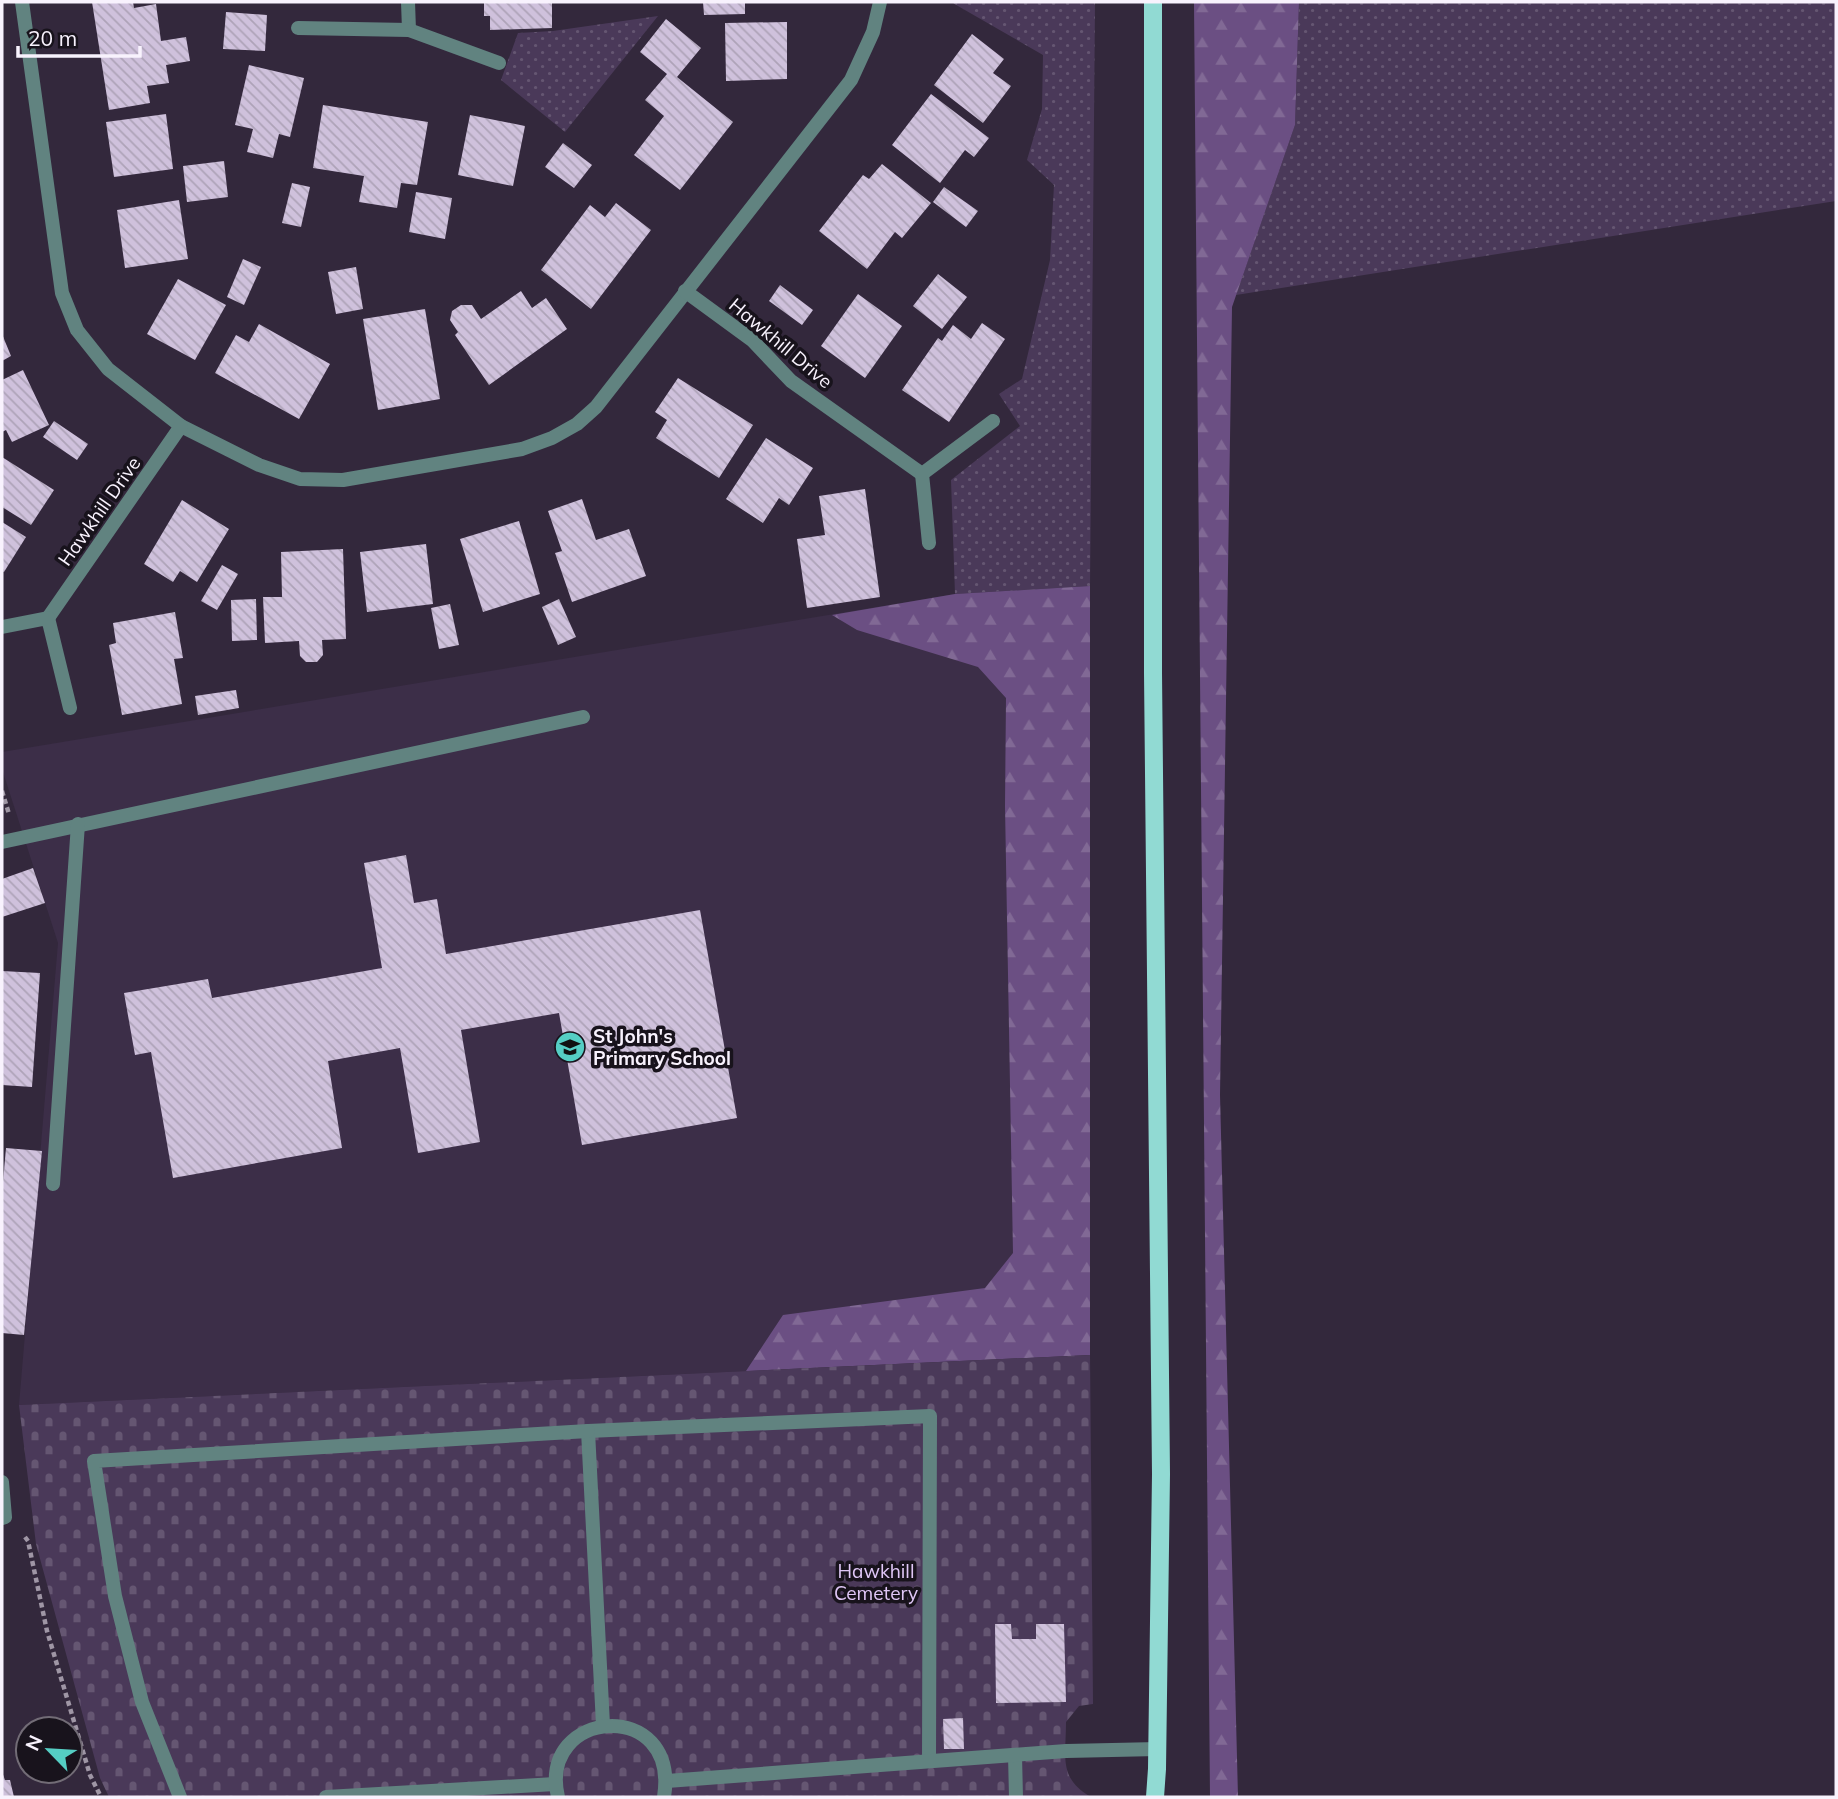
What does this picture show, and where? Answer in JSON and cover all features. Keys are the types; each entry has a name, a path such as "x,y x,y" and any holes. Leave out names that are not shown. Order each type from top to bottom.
{"main road":[{"path":"1153,2 1153,687 1161,1474 1158,1749 1154,1797"},
{"path":"1157,1769 1164,1797"}],"street":[{"path":"22,2 62,293 77,330 108,369 181,426 259,465 300,479 343,480 522,449 552,438 596,407 851,80 873,32 880,2"},
{"path":"408,2 409,30"},
{"path":"298,28 409,30 499,63"},
{"name":"Hawkhill Drive","path":"685,291 752,340 791,380 922,474"},
{"path":"929,543 922,474 993,421"},
{"name":"Hawkhill Drive","path":"48,618 181,426"},
{"path":"2,626 48,618 70,708"},
{"path":"2,842 583,716"},
{"path":"52,1184 78,824"},
{"path":"180,1797 142,1702 115,1597 94,1461 588,1431 930,1416 929,1760"},
{"path":"588,1431 603,1725"},
{"path":"2,1482 3,1517"},
{"path":"326,1797 556,1790 557,1765 564,1751 574,1738 603,1725 622,1726 639,1732 654,1745 663,1762 667,1781 664,1797"},
{"path":"667,1781 1066,1751 1158,1749"},
{"path":"1015,1755 1016,1797"}],"path":[{"path":"3,1517 29,1541 47,1631 90,1775 101,1797"}],"shaded area":[{"name":"St John's Primary School","path":"1090,586 1090,1355 19,1405 58,943 2,769 2,752 955,594"}],"green space":[{"path":"951,2 1095,2 1090,586 955,594 951,480 1020,426 999,394 1022,379 1050,260 1054,185 1027,160 1042,109 1043,55"},
{"path":"1194,2 1299,2 1295,125 1232,307 1220,1095 1238,1797 1210,1797"},
{"path":"1299,2 1836,2 1836,201 1236,295 1295,125"},
{"path":"658,16 565,132 501,80 518,33 553,31"},
{"path":"1090,586 1090,1355 746,1371 783,1315 985,1288 1013,1253 1005,806 1006,698 978,667 857,630 832,615 955,594"},
{"name":"Hawkhill Cemetery","path":"1090,1355 1093,1704 1079,1706 1066,1722 1065,1756 1073,1782 1091,1797 109,1797 100,1778 36,1544 19,1405"}],"building":[{"path":"92,2 133,2 134,8 156,4 161,41 186,37 190,61 166,65 169,83 147,86 150,103 109,110"},
{"path":"484,2 552,2 552,28 490,30 490,16 484,16"},
{"path":"703,2 745,2 745,14 704,15"},
{"path":"226,12 267,15 265,51 223,49"},
{"path":"666,19 701,48 677,77 733,122 680,190 634,155 664,116 645,100 667,74 640,52"},
{"path":"787,22 787,79 726,81 725,23"},
{"path":"972,34 1004,59 993,73 1011,86 983,123 934,85"},
{"path":"249,65 304,78 290,137 279,134 273,158 247,152 253,129 235,125"},
{"path":"931,94 989,138 974,157 965,150 940,183 892,145"},
{"path":"323,105 428,122 417,185 401,183 397,208 359,202 364,176 313,168"},
{"path":"166,114 173,169 114,177 106,122"},
{"path":"470,115 525,126 513,186 458,175"},
{"path":"563,143 592,165 574,188 545,167"},
{"path":"224,161 228,197 187,202 183,166"},
{"path":"882,164 931,203 902,238 895,232 867,269 819,231 863,175 869,179"},
{"path":"292,183 310,187 301,227 282,223"},
{"path":"944,187 978,211 966,227 933,202"},
{"path":"416,192 452,198 445,239 409,232"},
{"path":"179,200 188,259 125,268 117,210"},
{"path":"616,203 651,230 591,309 541,270 590,205 605,217"},
{"path":"243,259 261,267 244,305 227,297"},
{"path":"356,267 363,309 336,314 328,272"},
{"path":"938,274 967,297 942,329 913,306"},
{"path":"178,279 226,305 195,360 147,334"},
{"path":"780,285 813,310 802,325 769,301"},
{"path":"521,291 532,308 546,298 567,329 489,385 455,335 458,332 450,320 452,311 461,305 472,305 481,319"},
{"path":"858,294 902,326 865,378 821,346"},
{"path":"425,309 440,399 378,410 363,319"},
{"path":"982,323 1005,339 949,422 902,390 938,338 942,341 953,325 971,339"},
{"path":"259,324 330,364 299,419 215,373 236,335 249,342"},
{"path":"2,334 11,356 2,361"},
{"path":"23,370 49,425 12,442 6,430 2,432 2,380"},
{"path":"678,378 753,425 719,478 656,438 667,420 655,412"},
{"path":"54,421 88,444 77,460 43,437"},
{"path":"766,438 813,468 789,505 779,498 763,523 726,499"},
{"path":"2,457 54,490 31,525 2,507"},
{"path":"865,489 880,597 807,608 797,539 825,535 819,496"},
{"path":"582,499 596,540 629,529 646,576 572,602 555,553 562,551 548,511"},
{"path":"182,500 229,529 197,582 180,571 173,582 144,564"},
{"path":"519,521 540,594 483,612 460,539"},
{"path":"2,522 26,537 4,572 2,571"},
{"path":"426,544 433,604 367,612 360,552"},
{"path":"343,549 346,639 322,640 323,655 317,662 306,662 300,656 299,641 265,643 263,597 282,597 281,552"},
{"path":"222,565 238,574 217,610 201,601"},
{"path":"256,599 257,640 232,641 231,600"},
{"path":"559,599 576,637 558,645 542,607"},
{"path":"450,604 459,645 439,649 431,608"},
{"path":"175,612 183,658 174,659 182,704 122,715 109,645 116,643 113,623"},
{"path":"236,690 239,708 198,715 195,696"},
{"path":"406,855 414,903 437,899 446,954 700,910 737,1118 582,1145 559,1013 461,1030 480,1142 418,1153 400,1048 328,1061 342,1148 173,1178 151,1052 135,1055 124,993 208,979 212,998 382,968 364,863"},
{"path":"33,868 45,903 2,917 2,879"},
{"path":"2,971 40,973 32,1087 2,1085"},
{"path":"6,1148 42,1151 24,1335 2,1333 2,1193"},
{"path":"995,1624 1011,1624 1012,1639 1036,1639 1036,1624 1064,1624 1066,1702 996,1703"},
{"path":"963,1718 964,1749 944,1749 943,1719"},
{"path":"2,1772 5,1780 10,1780 14,1797 2,1797"}],"place":[{"name":"St John's Primary School","path":"570,1047"}]}
